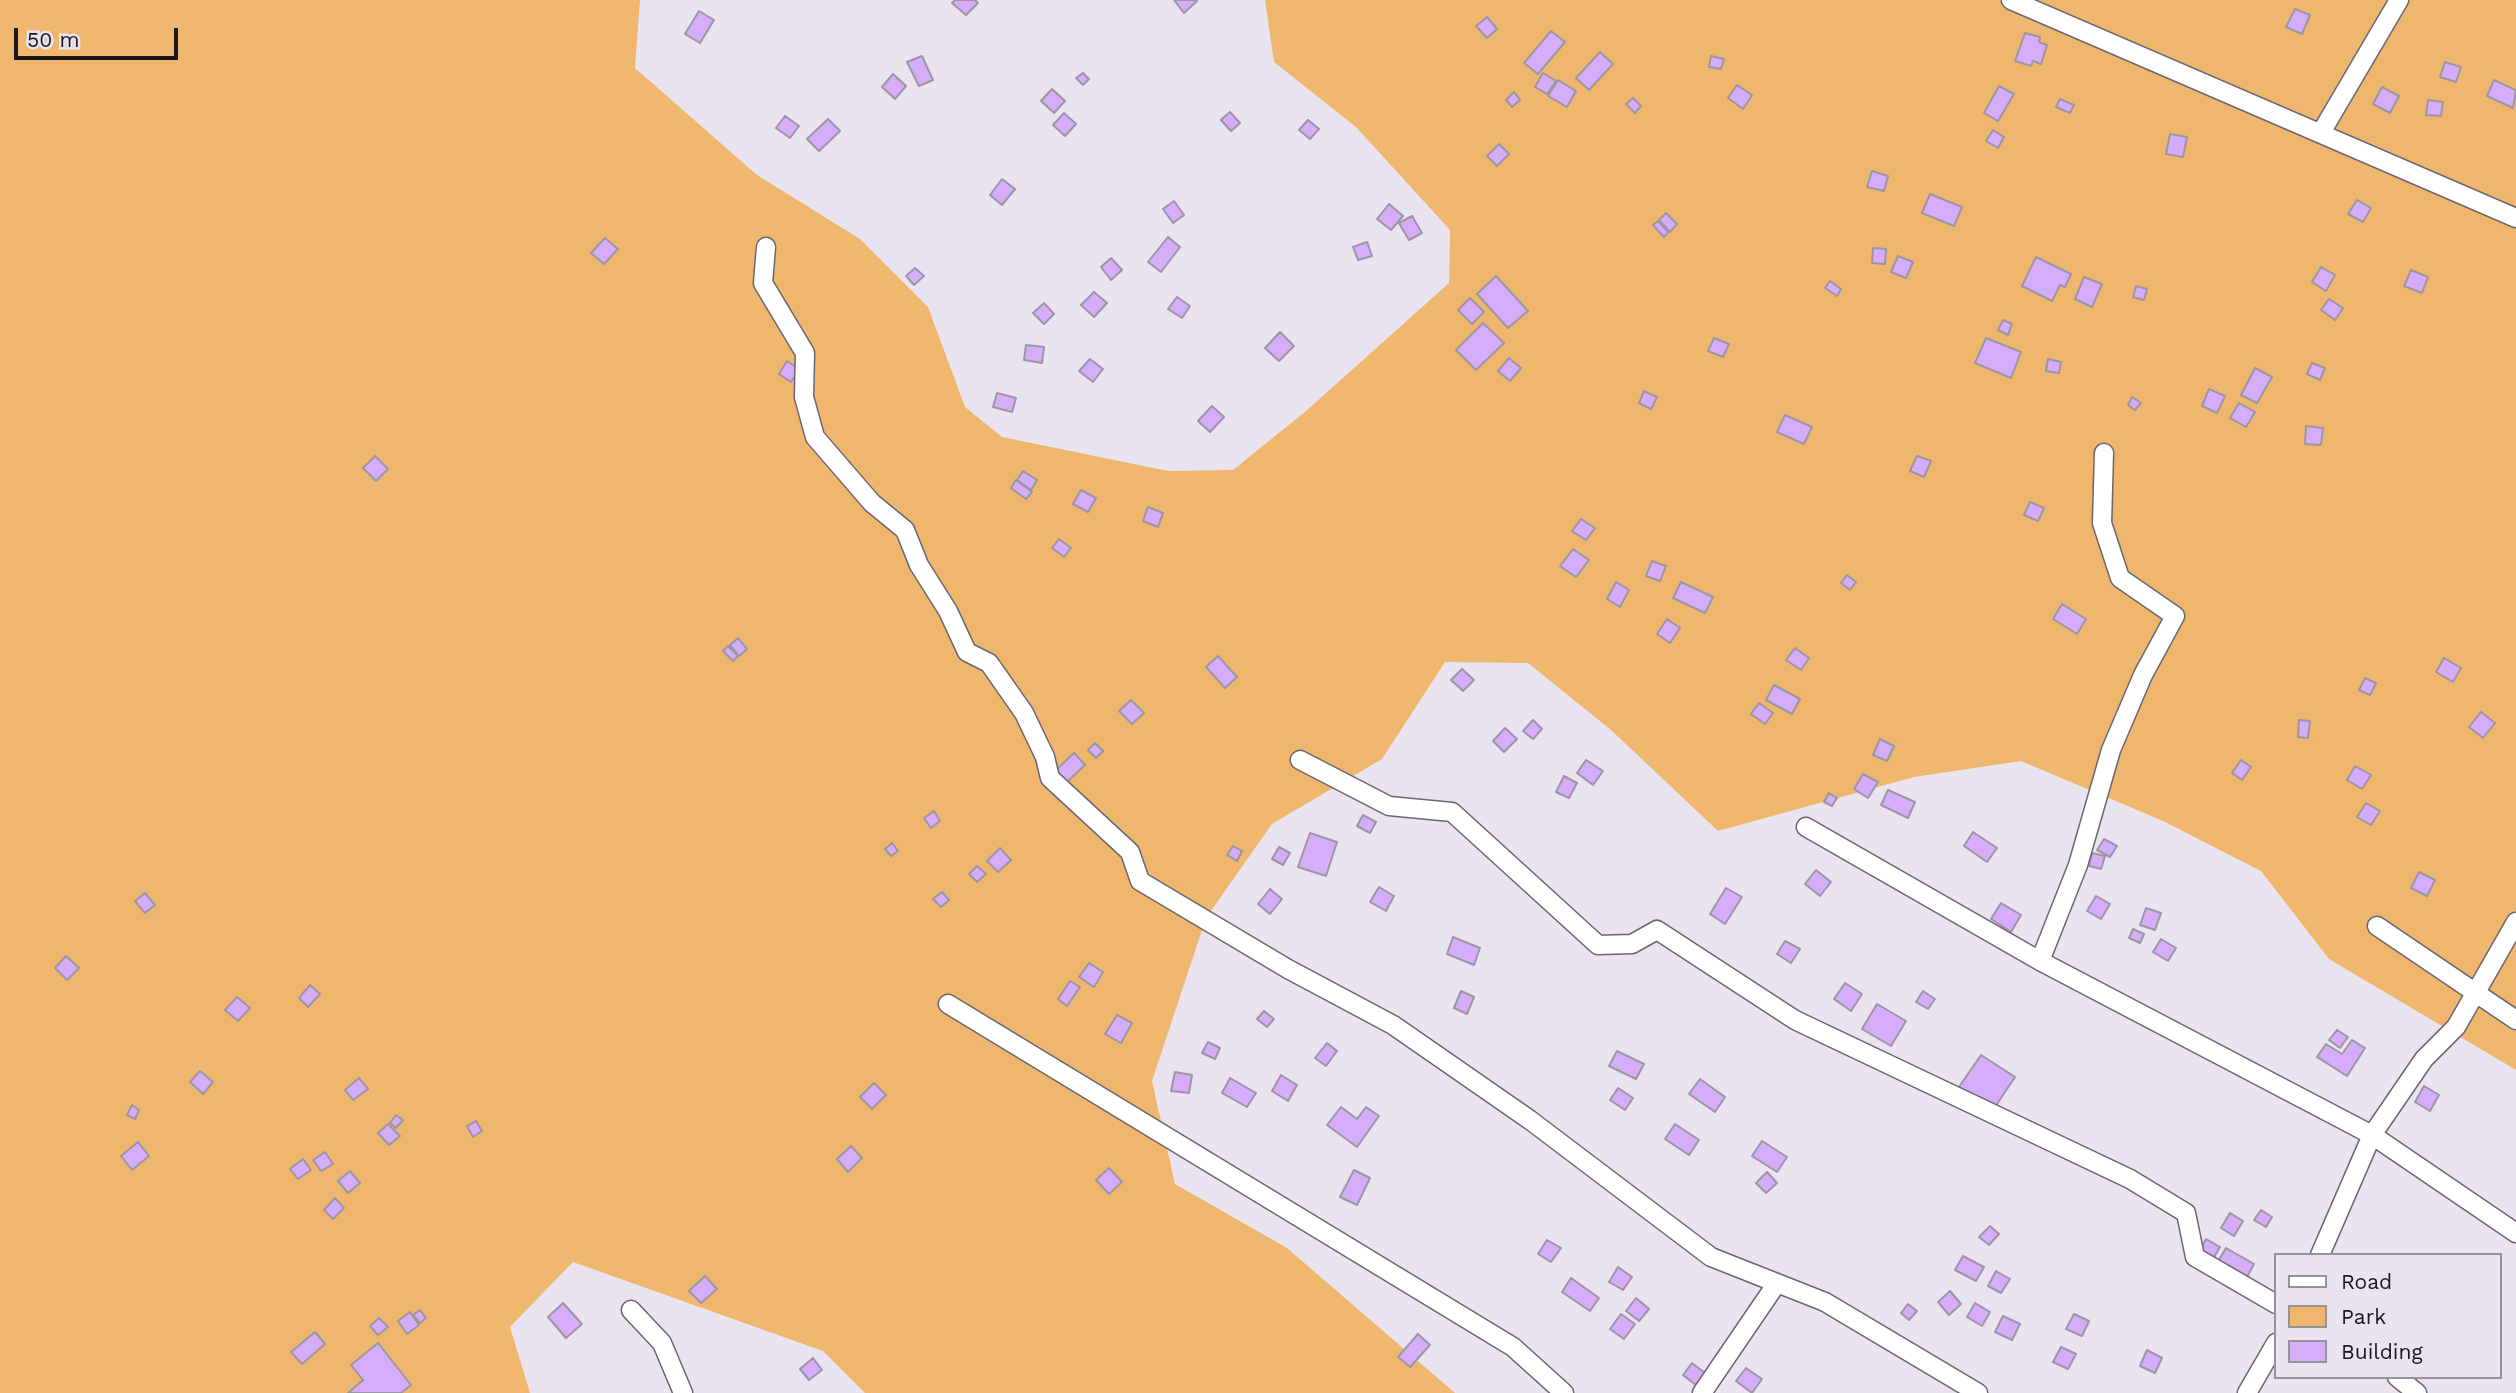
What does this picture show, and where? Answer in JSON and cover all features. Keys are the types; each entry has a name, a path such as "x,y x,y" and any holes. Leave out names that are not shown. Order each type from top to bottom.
{"street":[{"path":"2011,0 2322,131 2516,218"},
{"path":"2322,131 2399,0"},
{"path":"766,247 763,283 805,353 804,397 815,437 872,503 905,530 919,565 948,611 967,652 989,663 1024,713 1045,757 1050,778 1130,852 1140,881 1289,970 1393,1025 1530,1120 1711,1257 1825,1302 1978,1393"},
{"path":"2040,961 2078,865 2110,750 2143,675 2175,616 2120,578 2102,523 2105,453"},
{"path":"1300,760 1390,806 1452,812 1598,945 1632,944 1657,930 1795,1020 2130,1180 2186,1213 2195,1257 2274,1303"},
{"path":"1806,827 2040,961 2372,1135 2516,1233"},
{"path":"2321,1253 2372,1135 2424,1059 2456,1027 2516,922"},
{"path":"2377,926 2516,1020"},
{"path":"948,1004 1513,1347 1564,1393"},
{"path":"1702,1393 1777,1283"},
{"path":"631,1310 663,1343 683,1393"},
{"path":"2247,1393 2274,1346"},
{"path":"2400,1379 2417,1393"}],"green space":[{"path":"0,0 640,0 635,68 757,175 860,239 928,307 965,407 1002,437 1168,471 1233,470 1306,411 1449,283 1450,230 1356,127 1274,62 1265,0 2516,0 2516,1070 2329,959 2261,871 2163,821 2021,761 1914,777 1718,831 1611,730 1528,663 1445,662 1382,759 1272,824 1206,918 1152,1081 1175,1184 1287,1248 1455,1393 865,1393 823,1351 573,1262 510,1327 530,1393 0,1393"}],"building":[{"path":"955,0 975,0 978,3 966,15 952,3"},
{"path":"1174,0 1196,0 1197,1 1184,13"},
{"path":"2295,9 2310,15 2302,34 2286,27"},
{"path":"699,11 714,20 700,43 685,34"},
{"path":"1487,17 1497,29 1487,38 1476,26"},
{"path":"1551,31 1565,42 1538,74 1524,63"},
{"path":"2025,33 2040,37 2039,42 2047,45 2041,64 2033,61 2031,66 2015,61"},
{"path":"1600,52 1613,64 1589,90 1576,78"},
{"path":"922,56 933,80 919,86 907,62"},
{"path":"1711,56 1724,59 1721,69 1709,67"},
{"path":"2445,62 2461,67 2456,82 2440,77"},
{"path":"1083,73 1089,79 1083,85 1076,78"},
{"path":"1543,73 1556,81 1547,94 1535,87"},
{"path":"893,74 906,86 895,99 882,87"},
{"path":"1558,80 1576,91 1567,107 1548,96"},
{"path":"2494,80 2516,90 2513,108 2487,96"},
{"path":"1737,85 1752,95 1743,109 1728,98"},
{"path":"1999,86 2014,94 1998,121 1984,113"},
{"path":"2382,87 2399,96 2390,113 2373,104"},
{"path":"1052,89 1065,101 1054,113 1041,101"},
{"path":"1514,92 1520,100 1512,107 1506,100"},
{"path":"1633,98 1641,106 1635,113 1626,104"},
{"path":"2060,99 2074,105 2070,113 2056,107"},
{"path":"2428,100 2443,102 2441,116 2426,115"},
{"path":"1230,112 1240,123 1231,131 1221,120"},
{"path":"1064,113 1076,124 1065,136 1053,125"},
{"path":"785,116 799,126 790,138 776,128"},
{"path":"828,119 840,131 819,151 807,139"},
{"path":"1308,120 1319,129 1310,139 1299,130"},
{"path":"1993,130 2004,137 1998,148 1986,141"},
{"path":"2170,134 2187,137 2183,157 2166,154"},
{"path":"1499,144 1509,154 1497,166 1487,156"},
{"path":"1872,171 1888,176 1884,191 1867,187"},
{"path":"1002,179 1015,189 1002,205 990,195"},
{"path":"1930,194 1962,207 1954,226 1922,213"},
{"path":"2357,200 2371,208 2363,222 2348,214"},
{"path":"1174,201 1184,215 1173,223 1163,209"},
{"path":"1389,204 1403,216 1391,230 1377,219"},
{"path":"1666,213 1677,224 1670,232 1659,220"},
{"path":"1412,216 1422,233 1409,240 1399,223"},
{"path":"1658,221 1668,232 1664,237 1653,225"},
{"path":"1168,237 1180,247 1161,272 1148,262"},
{"path":"605,238 618,249 604,264 591,253"},
{"path":"1367,242 1372,256 1358,260 1353,247"},
{"path":"1873,248 1886,249 1885,264 1872,263"},
{"path":"1898,256 1913,262 1906,278 1891,272"},
{"path":"2036,257 2071,274 2065,287 2060,285 2052,301 2022,286"},
{"path":"1111,258 1122,270 1111,280 1101,267"},
{"path":"2321,267 2335,275 2326,291 2312,282"},
{"path":"915,268 924,276 914,285 906,276"},
{"path":"2411,270 2428,277 2422,293 2404,286"},
{"path":"1496,276 1528,311 1508,328 1477,294"},
{"path":"2084,277 2102,284 2092,307 2075,299"},
{"path":"1830,281 1841,289 1837,296 1825,288"},
{"path":"2136,286 2147,289 2144,300 2133,297"},
{"path":"1094,292 1107,303 1094,317 1081,305"},
{"path":"1177,297 1190,306 1182,318 1168,309"},
{"path":"1470,298 1484,312 1472,324 1458,310"},
{"path":"2329,299 2343,308 2335,320 2321,310"},
{"path":"1044,303 1054,314 1044,324 1033,313"},
{"path":"2003,320 2012,324 2008,335 1998,330"},
{"path":"1483,323 1504,343 1476,370 1456,350"},
{"path":"1280,332 1294,346 1279,361 1265,348"},
{"path":"1714,338 1729,344 1723,357 1708,351"},
{"path":"1986,338 2021,352 2011,378 1975,363"},
{"path":"1026,345 1044,347 1042,363 1024,360"},
{"path":"1509,358 1521,368 1510,381 1498,371"},
{"path":"1090,359 1103,369 1093,382 1079,371"},
{"path":"2048,359 2061,362 2059,373 2046,371"},
{"path":"787,361 799,369 791,382 779,374"},
{"path":"2312,363 2325,368 2320,380 2307,374"},
{"path":"2255,368 2272,377 2257,403 2241,395"},
{"path":"2209,389 2225,396 2217,413 2202,406"},
{"path":"1644,391 1657,397 1651,409 1639,403"},
{"path":"997,393 1016,398 1012,412 993,407"},
{"path":"2132,397 2141,403 2135,410 2128,405"},
{"path":"2239,403 2255,412 2246,427 2230,418"},
{"path":"1212,406 1224,417 1210,432 1198,421"},
{"path":"1785,415 1812,427 1804,444 1777,432"},
{"path":"2306,426 2323,428 2321,445 2305,444"},
{"path":"375,456 388,469 376,481 363,468"},
{"path":"1917,456 1931,461 1924,477 1910,471"},
{"path":"1023,471 1037,480 1031,490 1017,480"},
{"path":"1016,480 1032,492 1026,499 1011,488"},
{"path":"1081,490 1096,498 1088,512 1073,504"},
{"path":"2030,502 2044,508 2038,521 2024,515"},
{"path":"1148,507 1163,513 1158,527 1143,521"},
{"path":"1581,519 1595,528 1586,540 1572,531"},
{"path":"1059,539 1071,548 1064,557 1052,548"},
{"path":"1573,549 1589,560 1576,577 1560,566"},
{"path":"1652,561 1666,566 1660,581 1646,576"},
{"path":"1847,575 1856,582 1850,590 1841,583"},
{"path":"1616,582 1629,590 1620,607 1607,599"},
{"path":"1681,582 1713,597 1705,613 1673,598"},
{"path":"2062,604 2086,619 2077,634 2053,619"},
{"path":"1667,619 1680,628 1670,643 1657,634"},
{"path":"738,638 747,649 739,656 730,645"},
{"path":"728,646 738,656 733,661 723,651"},
{"path":"1795,648 1809,658 1801,670 1786,660"},
{"path":"1218,656 1237,677 1225,688 1206,667"},
{"path":"2444,658 2461,668 2453,682 2436,672"},
{"path":"1462,669 1474,680 1463,691 1451,680"},
{"path":"2365,678 2376,683 2370,695 2359,690"},
{"path":"1774,685 1800,699 1792,714 1766,700"},
{"path":"1131,700 1144,713 1132,724 1119,711"},
{"path":"1759,703 1773,713 1765,724 1751,714"},
{"path":"2481,712 2495,723 2483,738 2469,727"},
{"path":"1533,720 1542,729 1533,739 1523,731"},
{"path":"2299,720 2310,721 2308,738 2298,737"},
{"path":"1505,728 1517,739 1504,752 1493,741"},
{"path":"1880,739 1894,746 1887,761 1873,755"},
{"path":"1095,743 1103,751 1096,758 1088,750"},
{"path":"1074,753 1085,765 1065,784 1054,772"},
{"path":"1586,760 1603,771 1593,785 1577,773"},
{"path":"2241,760 2251,767 2242,780 2232,773"},
{"path":"2355,766 2371,775 2362,789 2347,780"},
{"path":"1863,774 1878,782 1868,798 1854,789"},
{"path":"1564,776 1577,783 1569,798 1556,792"},
{"path":"1888,790 1915,802 1908,818 1881,805"},
{"path":"1829,793 1837,798 1832,806 1824,802"},
{"path":"2366,803 2380,811 2371,825 2357,817"},
{"path":"934,811 940,821 931,828 924,818"},
{"path":"1363,815 1376,822 1370,833 1357,826"},
{"path":"1973,832 1997,848 1987,862 1964,846"},
{"path":"1310,833 1337,842 1326,876 1298,867"},
{"path":"2104,839 2117,846 2110,857 2097,850"},
{"path":"892,843 898,851 891,856 885,849"},
{"path":"1233,846 1242,851 1237,861 1227,855"},
{"path":"1279,847 1290,853 1283,865 1272,859"},
{"path":"1000,848 1011,860 998,872 987,861"},
{"path":"2092,853 2105,856 2101,869 2089,866"},
{"path":"977,866 986,874 977,882 969,874"},
{"path":"1816,870 1831,882 1820,896 1805,884"},
{"path":"2419,872 2435,880 2427,896 2411,888"},
{"path":"1379,887 1394,896 1386,911 1370,902"},
{"path":"1726,888 1742,897 1725,924 1710,914"},
{"path":"1270,889 1282,899 1270,914 1258,904"},
{"path":"942,892 949,900 941,907 933,899"},
{"path":"145,893 155,905 145,913 135,901"},
{"path":"2096,896 2110,904 2101,919 2087,911"},
{"path":"2001,903 2021,915 2011,932 1991,919"},
{"path":"2146,908 2161,913 2155,930 2140,925"},
{"path":"2133,929 2144,934 2140,943 2129,938"},
{"path":"1453,937 1480,948 1474,965 1447,954"},
{"path":"2161,939 2176,948 2168,961 2153,952"},
{"path":"1785,941 1800,949 1791,963 1777,954"},
{"path":"66,956 79,968 67,980 55,968"},
{"path":"1089,963 1103,972 1094,987 1079,977"},
{"path":"1070,981 1080,987 1067,1006 1058,999"},
{"path":"1845,983 1862,994 1851,1011 1834,999"},
{"path":"310,985 320,994 308,1007 299,998"},
{"path":"1461,991 1474,997 1467,1014 1454,1008"},
{"path":"1923,991 1935,999 1928,1009 1916,1002"},
{"path":"237,997 250,1008 238,1021 225,1010"},
{"path":"1877,1004 1906,1021 1891,1046 1862,1029"},
{"path":"1264,1011 1274,1019 1267,1027 1257,1019"},
{"path":"1117,1015 1132,1023 1121,1043 1105,1034"},
{"path":"2337,1030 2348,1037 2340,1048 2329,1040"},
{"path":"2352,1040 2365,1048 2347,1076 2317,1057 2326,1044 2342,1054"},
{"path":"1208,1042 1220,1048 1215,1059 1202,1053"},
{"path":"1327,1043 1337,1051 1326,1066 1315,1058"},
{"path":"1617,1051 1644,1064 1636,1079 1609,1066"},
{"path":"1981,1055 2015,1077 1993,1110 1959,1087"},
{"path":"200,1071 213,1082 203,1094 190,1082"},
{"path":"1175,1072 1192,1075 1189,1093 1171,1091"},
{"path":"1281,1075 1297,1085 1288,1101 1272,1091"},
{"path":"359,1078 368,1089 353,1100 345,1090"},
{"path":"1230,1078 1256,1093 1247,1107 1222,1093"},
{"path":"1700,1079 1725,1097 1715,1112 1689,1094"},
{"path":"874,1083 886,1095 872,1109 860,1097"},
{"path":"2424,1086 2439,1095 2430,1111 2415,1102"},
{"path":"1618,1088 1633,1098 1625,1110 1610,1100"},
{"path":"132,1105 139,1110 135,1119 127,1115"},
{"path":"1341,1107 1357,1119 1366,1107 1379,1116 1357,1147 1327,1125"},
{"path":"396,1115 403,1120 396,1128 390,1123"},
{"path":"476,1121 482,1131 473,1137 467,1126"},
{"path":"388,1124 400,1136 389,1145 378,1133"},
{"path":"1675,1124 1699,1140 1689,1155 1665,1139"},
{"path":"1762,1141 1787,1157 1777,1172 1752,1156"},
{"path":"138,1142 149,1156 132,1170 121,1156"},
{"path":"851,1146 862,1158 848,1172 837,1159"},
{"path":"325,1152 333,1164 321,1171 313,1160"},
{"path":"303,1159 311,1170 298,1179 290,1169"},
{"path":"1109,1168 1122,1182 1109,1194 1096,1180"},
{"path":"1354,1170 1370,1178 1357,1205 1340,1197"},
{"path":"350,1171 360,1183 348,1193 338,1181"},
{"path":"1767,1172 1777,1183 1766,1193 1756,1183"},
{"path":"335,1198 344,1208 333,1219 324,1210"},
{"path":"2261,1210 2272,1217 2266,1227 2254,1220"},
{"path":"2230,1213 2243,1221 2234,1236 2221,1228"},
{"path":"1990,1226 1999,1234 1989,1245 1979,1237"},
{"path":"2206,1239 2220,1247 2213,1259 2199,1252"},
{"path":"1547,1240 1561,1248 1551,1262 1538,1254"},
{"path":"2226,1248 2254,1264 2246,1279 2217,1263"},
{"path":"1963,1256 1984,1267 1976,1281 1955,1270"},
{"path":"1618,1267 1632,1277 1623,1290 1609,1282"},
{"path":"1996,1271 2010,1279 2001,1293 1988,1286"},
{"path":"705,1276 717,1289 701,1303 689,1291"},
{"path":"1571,1278 1599,1298 1590,1311 1562,1292"},
{"path":"1950,1291 1961,1304 1949,1315 1938,1302"},
{"path":"1636,1298 1649,1309 1639,1321 1626,1311"},
{"path":"563,1303 582,1324 566,1338 548,1317"},
{"path":"1975,1303 1990,1312 1982,1326 1967,1317"},
{"path":"1908,1304 1917,1311 1909,1320 1901,1313"},
{"path":"420,1310 426,1318 420,1323 413,1315"},
{"path":"410,1312 419,1325 407,1334 398,1321"},
{"path":"1621,1314 1635,1324 1624,1339 1610,1329"},
{"path":"2074,1314 2089,1321 2082,1336 2066,1329"},
{"path":"2003,1316 2020,1324 2012,1340 1995,1332"},
{"path":"379,1318 388,1327 378,1335 370,1326"},
{"path":"315,1332 325,1344 302,1364 291,1352"},
{"path":"1418,1334 1430,1345 1410,1367 1398,1357"},
{"path":"378,1343 411,1385 401,1393 348,1393 363,1380 351,1365"},
{"path":"2061,1347 2076,1354 2068,1369 2053,1362"},
{"path":"2147,1350 2162,1358 2155,1373 2140,1366"},
{"path":"813,1358 822,1370 809,1380 800,1369"},
{"path":"1692,1363 1705,1373 1696,1385 1683,1375"},
{"path":"1746,1368 1762,1379 1752,1393 1736,1381"}]}
